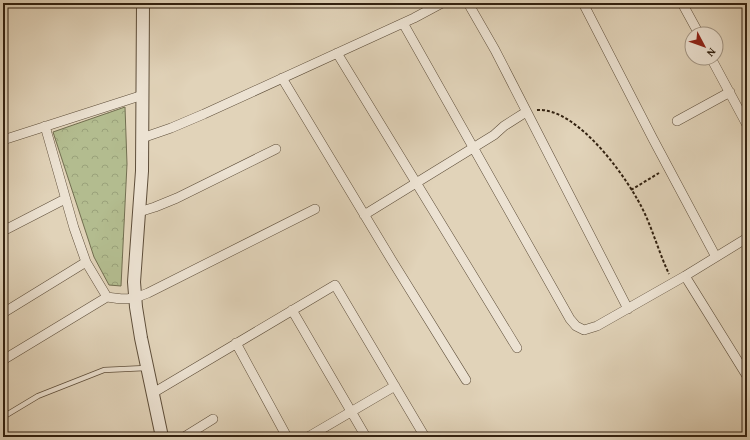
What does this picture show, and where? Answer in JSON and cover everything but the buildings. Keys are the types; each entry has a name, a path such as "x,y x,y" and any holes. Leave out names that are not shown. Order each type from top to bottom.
{"street":[{"path":"143,3 142,171 134,275 136,307 141,338 162,437"},
{"path":"142,138 191,120 403,23 442,3"},
{"path":"468,3 478,18 628,309"},
{"path":"583,3 716,257"},
{"path":"682,3 694,26"},
{"path":"403,23 570,319 576,326 584,330 597,326 685,276 747,238"},
{"path":"337,53 517,348"},
{"path":"715,66 747,125"},
{"path":"282,78 364,215 466,380"},
{"path":"677,120 730,92"},
{"path":"3,140 142,95"},
{"path":"364,215 417,184 494,135 504,126 526,112"},
{"path":"45,126 65,199 86,262 107,297"},
{"path":"138,212 155,208 177,198 276,149"},
{"path":"3,231 65,199"},
{"path":"3,360 107,297 123,300 148,294 315,209"},
{"path":"3,313 86,262"},
{"path":"685,276 743,361 747,376"},
{"path":"153,393 335,284 425,437"},
{"path":"292,310 366,437"},
{"path":"236,343 287,437"},
{"path":"308,437 395,386"},
{"path":"184,437 213,419"}],"lane":[{"path":"3,416 38,396 104,370 147,368"}],"path":[{"path":"526,112 539,109 552,111 575,125 597,143 607,154 645,214 660,255 673,283"},
{"path":"631,190 668,167"}],"green space":[{"path":"125,107 127,164 121,286 109,285 94,257 53,132"}]}
